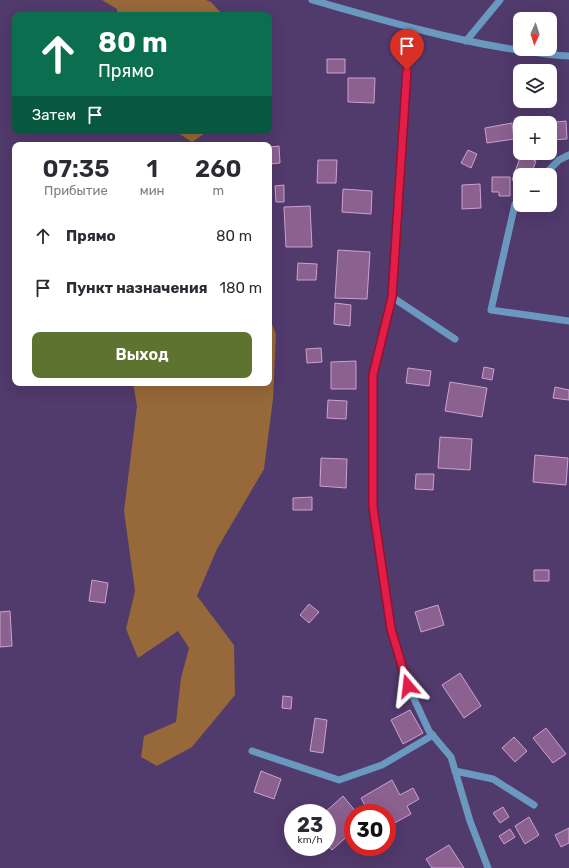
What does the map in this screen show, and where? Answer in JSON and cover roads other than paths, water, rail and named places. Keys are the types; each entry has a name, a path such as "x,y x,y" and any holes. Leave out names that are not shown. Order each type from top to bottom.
{"street":[{"path":"312,0 410,28 466,41 552,55 569,56"},
{"path":"466,41 500,0"},
{"path":"410,28 392,297 373,375 373,507 391,629 408,686 429,731 451,757 470,821 488,868"},
{"path":"551,168 559,160 569,155"},
{"path":"513,212 491,310 569,321"},
{"path":"392,297 455,339"},
{"path":"252,750 339,780 382,765 433,735"},
{"path":"455,771 493,779 534,805"}]}
